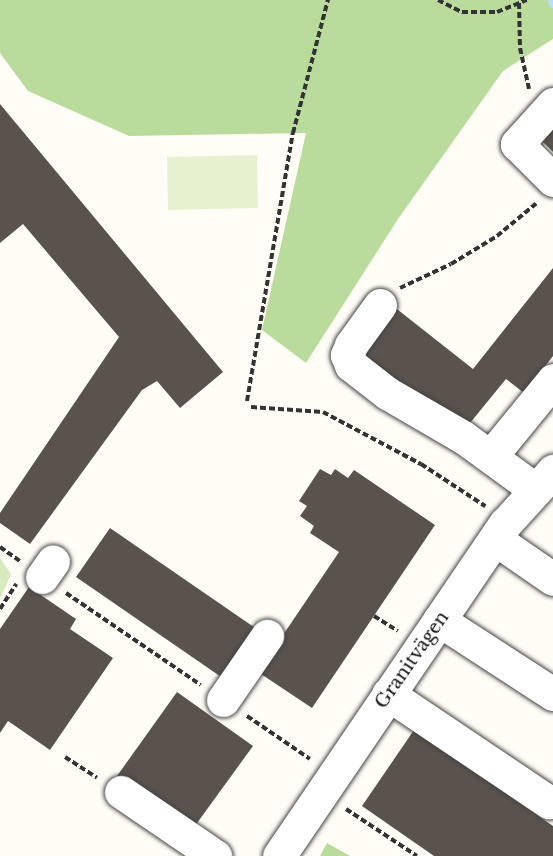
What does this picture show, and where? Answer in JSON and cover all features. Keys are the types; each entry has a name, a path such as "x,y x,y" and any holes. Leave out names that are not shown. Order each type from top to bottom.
{"street":[{"path":"547,110 517,144 547,189"},
{"path":"380,305 346,355 351,365 387,393 491,456 544,481"},
{"path":"491,456 553,380"},
{"name":"Granitvägen","path":"279,856 500,532 544,481"},
{"path":"500,532 553,579"},
{"path":"439,620 553,694"},
{"path":"223,700 267,636"},
{"path":"388,694 448,722 498,756 549,802"},
{"path":"121,792 218,848"}],"path":[{"path":"247,401 300,103 328,0"},
{"path":"438,0 462,12 496,12 527,0"},
{"path":"519,3 520,48 527,84 547,110"},
{"path":"380,305 395,290 451,264 497,236 547,189"},
{"path":"251,406 323,412 465,490 500,532"},
{"path":"0,547 47,569 223,700 333,775"},
{"path":"343,807 417,856"}],"green space":[{"path":"0,0 553,0 553,39 503,71 398,219 306,363 262,330 306,133 129,136 28,91 0,53"},
{"path":"257,155 258,208 168,210 167,157"},
{"path":"0,558 11,574 0,599"},
{"path":"327,843 350,856 320,856"}],"building":[{"path":"0,104 223,372 180,408 157,381 142,390 30,544 0,523 0,513 119,337 23,224 0,243"},
{"path":"553,127 553,152 541,140"},
{"path":"553,268 553,356 524,393 506,379 461,434 352,348 388,302 473,369"},
{"path":"320,469 331,475 335,469 348,478 354,470 435,525 312,708 258,672 339,552 310,533 314,526 300,516 307,506 299,501"},
{"path":"110,528 261,632 227,681 76,577"},
{"path":"29,587 76,619 70,629 113,658 50,750 8,721 0,733 0,629"},
{"path":"177,692 253,746 192,830 117,776"},
{"path":"414,730 553,826 553,856 434,856 362,806"}],"waterway":[{"path":"552,0 553,4"}]}
